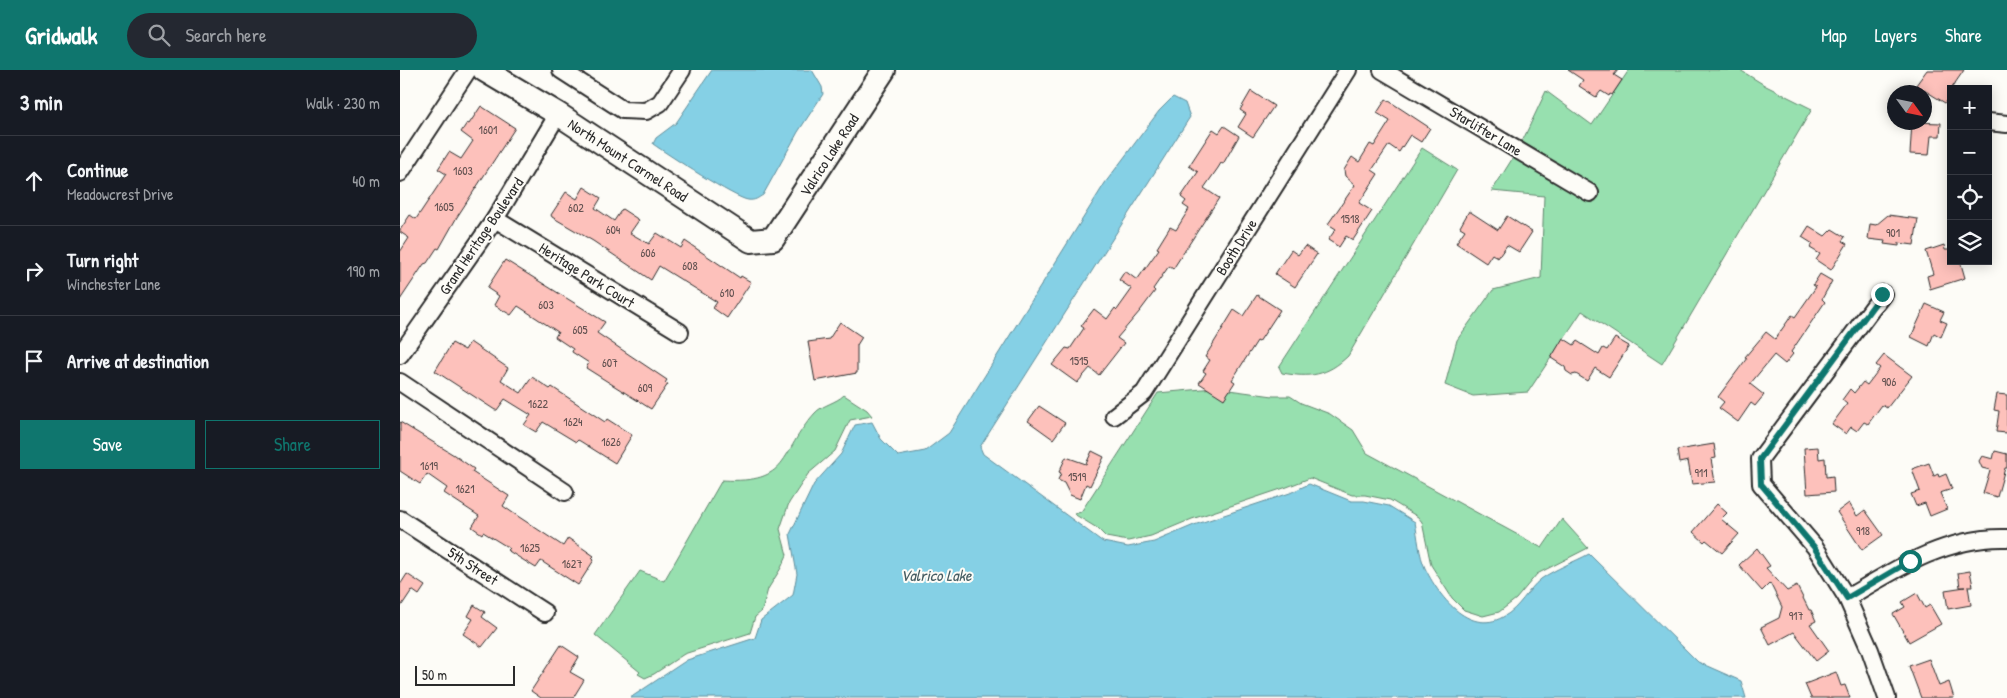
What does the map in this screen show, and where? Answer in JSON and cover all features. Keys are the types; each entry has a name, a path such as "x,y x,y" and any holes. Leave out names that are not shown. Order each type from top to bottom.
{"street":[{"path":"400,173 468,70"},
{"name":"North Mount Carmel Road","path":"484,70 558,114 751,241 773,239"},
{"path":"561,70 623,110 646,111 660,103 682,70"},
{"name":"Valrico Lake Road","path":"773,239 884,70"},
{"name":"Booth Drive","path":"1114,416 1144,393 1348,70"},
{"name":"Starlifter Lane","path":"1382,70 1590,193"},
{"name":"Grand Heritage Boulevard","path":"400,355 495,219 558,114"},
{"path":"1992,122 2007,124"},
{"name":"Heritage Park Court","path":"495,219 680,332"},
{"path":"1882,294 1760,459 1761,484 1814,547 1847,598 1870,650 1887,698"},
{"path":"400,382 565,492"},
{"name":"5th Street","path":"400,519 546,613"},
{"path":"1847,598 1910,561 1944,546 1992,537 2007,538"}],"green space":[{"path":"1629,70 1740,70 1766,86 1812,109 1662,364 1582,311 1528,392 1473,396 1445,385 1457,340 1493,290 1541,278 1544,196 1492,191 1514,156 1593,203 1599,191 1521,144 1546,91 1592,125"},
{"path":"1422,148 1457,170 1348,356 1333,368 1318,374 1282,373 1279,367"},
{"path":"1214,388 1273,396 1290,396 1301,403 1330,414 1353,430 1367,453 1542,548 1562,519 1588,548 1537,574 1516,599 1499,612 1483,616 1464,610 1452,598 1431,565 1422,522 1418,517 1390,500 1365,495 1352,495 1310,478 1192,519 1151,536 1128,541 1106,537 1097,528 1074,514 1081,512 1158,393"},
{"path":"844,395 867,410 872,416 850,420 835,451 808,474 789,503 780,529 787,555 768,589 762,611 755,617 750,633 684,654 645,678 638,674 640,672 595,635 640,571 664,581 722,480 745,480 761,477 772,471 781,463 815,413"}],"water":[{"path":"712,70 812,70 822,87 823,94 798,132 763,195 755,200 741,198 730,192 653,144 656,138 676,123"},
{"name":"Valrico Lake","path":"1173,97 1185,103 1190,117 980,447 983,454 1103,542 1128,547 1154,542 1194,525 1290,493 1309,484 1351,501 1364,501 1389,506 1415,522 1423,563 1438,590 1456,610 1466,617 1478,621 1490,621 1503,617 1519,604 1541,579 1589,554 1698,662 1741,681 1746,698 630,698 687,660 755,638 761,620 793,595 797,574 790,534 814,484 841,454 855,425 872,422 881,439 898,456 925,451 949,433 1105,183 1159,111"}],"building":[{"path":"1568,70 1618,70 1614,75 1622,80 1612,95 1610,94 1609,96 1601,91 1596,97 1579,86 1583,80"},
{"path":"1927,70 1964,70 1954,85 1947,85 1947,100 1945,103 1932,95 1932,85 1916,85"},
{"path":"1251,91 1274,106 1253,137 1238,127 1246,114 1240,110"},
{"path":"1386,99 1430,128 1421,142 1410,135 1399,152 1389,145 1372,170 1378,174 1359,203 1372,211 1353,240 1346,236 1339,247 1328,240 1336,229 1328,224 1355,185 1345,176 1344,170 1352,157 1359,162 1370,144 1374,146 1390,121 1377,113"},
{"path":"481,106 515,128 457,217 439,249 437,248 427,263 424,264 400,300 400,252 409,238 400,230 410,215 416,219 446,174 438,169 449,152 461,159 473,141 461,132"},
{"path":"1932,123 1941,123 1940,136 1931,136 1929,155 1910,154 1912,130 1932,130"},
{"path":"1224,126 1239,136 1223,164 1221,163 1204,188 1219,198 1173,269 1169,266 1153,289 1155,291 1117,338 1124,343 1099,375 1090,368 1077,383 1052,365 1066,348 1070,349 1084,328 1081,326 1094,309 1107,319 1115,308 1117,310 1132,289 1119,280 1125,271 1137,280 1159,249 1157,248 1170,227 1176,230 1189,209 1183,205 1186,201 1181,197 1198,172 1189,166 1213,129 1219,133"},
{"path":"584,187 601,198 595,208 614,221 622,209 639,220 630,233 649,244 657,233 681,248 685,241 740,278 741,276 751,282 727,318 713,308 717,302 659,266 651,280 593,241 552,217 551,215 566,192 577,199"},
{"path":"1469,211 1498,230 1507,216 1532,232 1519,252 1507,245 1498,258 1492,254 1486,263 1456,243 1465,230 1460,227"},
{"path":"1888,215 1918,219 1914,245 1899,243 1899,246 1884,244 1885,241 1868,239 1870,224 1876,225"},
{"path":"1809,226 1825,236 1832,229 1845,237 1842,241 1847,244 1831,270 1816,260 1820,254 1810,248 1813,244 1802,237"},
{"path":"1944,245 1945,250 1947,250 1947,265 1961,265 1965,278 1930,289 1927,276 1933,274 1926,251"},
{"path":"1305,246 1317,254 1295,287 1275,274 1291,250 1298,255"},
{"path":"505,260 605,322 597,333 667,380 665,383 668,384 651,409 586,368 589,363 572,352 573,349 555,337 558,332 518,306 511,315 494,305 499,296 487,288"},
{"path":"1820,274 1832,281 1822,299 1825,302 1785,364 1774,355 1750,384 1764,395 1755,406 1751,403 1738,422 1719,408 1724,402 1718,397 1747,358 1745,357 1766,332 1775,339 1792,315 1795,317 1816,287 1813,285"},
{"path":"1257,295 1280,310 1232,380 1235,382 1224,399 1199,383 1206,373 1203,371 1210,360 1205,357 1234,310 1243,316"},
{"path":"1926,304 1944,312 1940,320 1947,323 1941,337 1934,333 1929,346 1911,337"},
{"path":"840,322 862,337 857,345 857,373 815,381 808,342 829,339"},
{"path":"1563,338 1574,345 1577,341 1599,355 1603,348 1607,350 1615,338 1629,346 1609,377 1595,368 1587,381 1576,374 1572,375 1566,371 1565,367 1551,358"},
{"path":"470,342 508,368 501,380 521,393 532,377 550,389 552,387 605,422 607,419 632,435 615,463 580,441 576,442 543,422 536,432 524,425 531,415 505,399 495,410 435,371 452,343 465,350"},
{"path":"1884,355 1912,376 1887,408 1882,405 1868,424 1864,422 1857,431 1851,427 1846,434 1832,424 1847,404 1842,400 1850,389 1854,393 1863,382 1867,385 1880,368 1876,365"},
{"path":"1997,394 2007,395 2007,433 1996,432 1999,411 1994,410"},
{"path":"1039,406 1065,423 1053,439 1028,421"},
{"path":"400,422 454,455 474,469 472,472 509,496 503,506 513,513 563,546 568,538 594,556 592,558 594,560 578,585 541,561 536,568 507,550 509,548 472,527 479,516 444,493 447,488 427,474 420,484 400,471"},
{"path":"1714,444 1716,458 1711,459 1715,482 1692,484 1688,461 1679,463 1677,450"},
{"path":"1818,447 1819,459 1825,458 1826,477 1833,476 1834,492 1807,494 1804,448"},
{"path":"1092,451 1104,457 1090,486 1086,484 1080,499 1070,495 1064,483 1058,480 1061,473 1059,472 1066,457 1086,464"},
{"path":"1995,451 2007,454 2007,468 2005,468 1997,497 1983,493 1990,470 1982,468 1979,461 1982,456 1993,459"},
{"path":"1929,463 1934,476 1938,474 1939,477 1946,474 1952,489 1940,493 1947,509 1930,516 1925,503 1916,506 1911,494 1920,491 1912,469"},
{"path":"1849,503 1857,516 1865,510 1883,535 1862,550 1837,512"},
{"path":"1717,504 1727,513 1721,519 1739,534 1722,553 1706,540 1704,542 1693,532"},
{"path":"1757,548 1770,566 1766,568 1787,591 1797,586 1809,610 1811,610 1816,621 1810,624 1829,651 1816,661 1794,632 1770,645 1761,627 1779,618 1782,607 1770,583 1762,591 1739,565"},
{"path":"1970,571 1973,586 1968,586 1971,605 1948,609 1945,590 1965,587 1960,587 1958,573"},
{"path":"407,574 425,586 419,595 412,590 400,608 400,585"},
{"path":"1917,593 1925,608 1930,605 1941,624 1909,642 1893,614 1905,607 1902,602"},
{"path":"474,605 485,612 482,617 497,628 482,647 463,634 473,619 468,616"},
{"path":"561,645 579,657 570,672 584,680 573,698 541,698 531,691"},
{"path":"1929,659 1939,686 1949,682 1954,698 1921,698 1909,666"},
{"path":"1836,672 1841,686 1845,685 1850,698 1811,698 1805,684"}],"route":[{"path":"1882,294 1760,459 1761,484 1814,547 1847,598 1910,561"}]}
